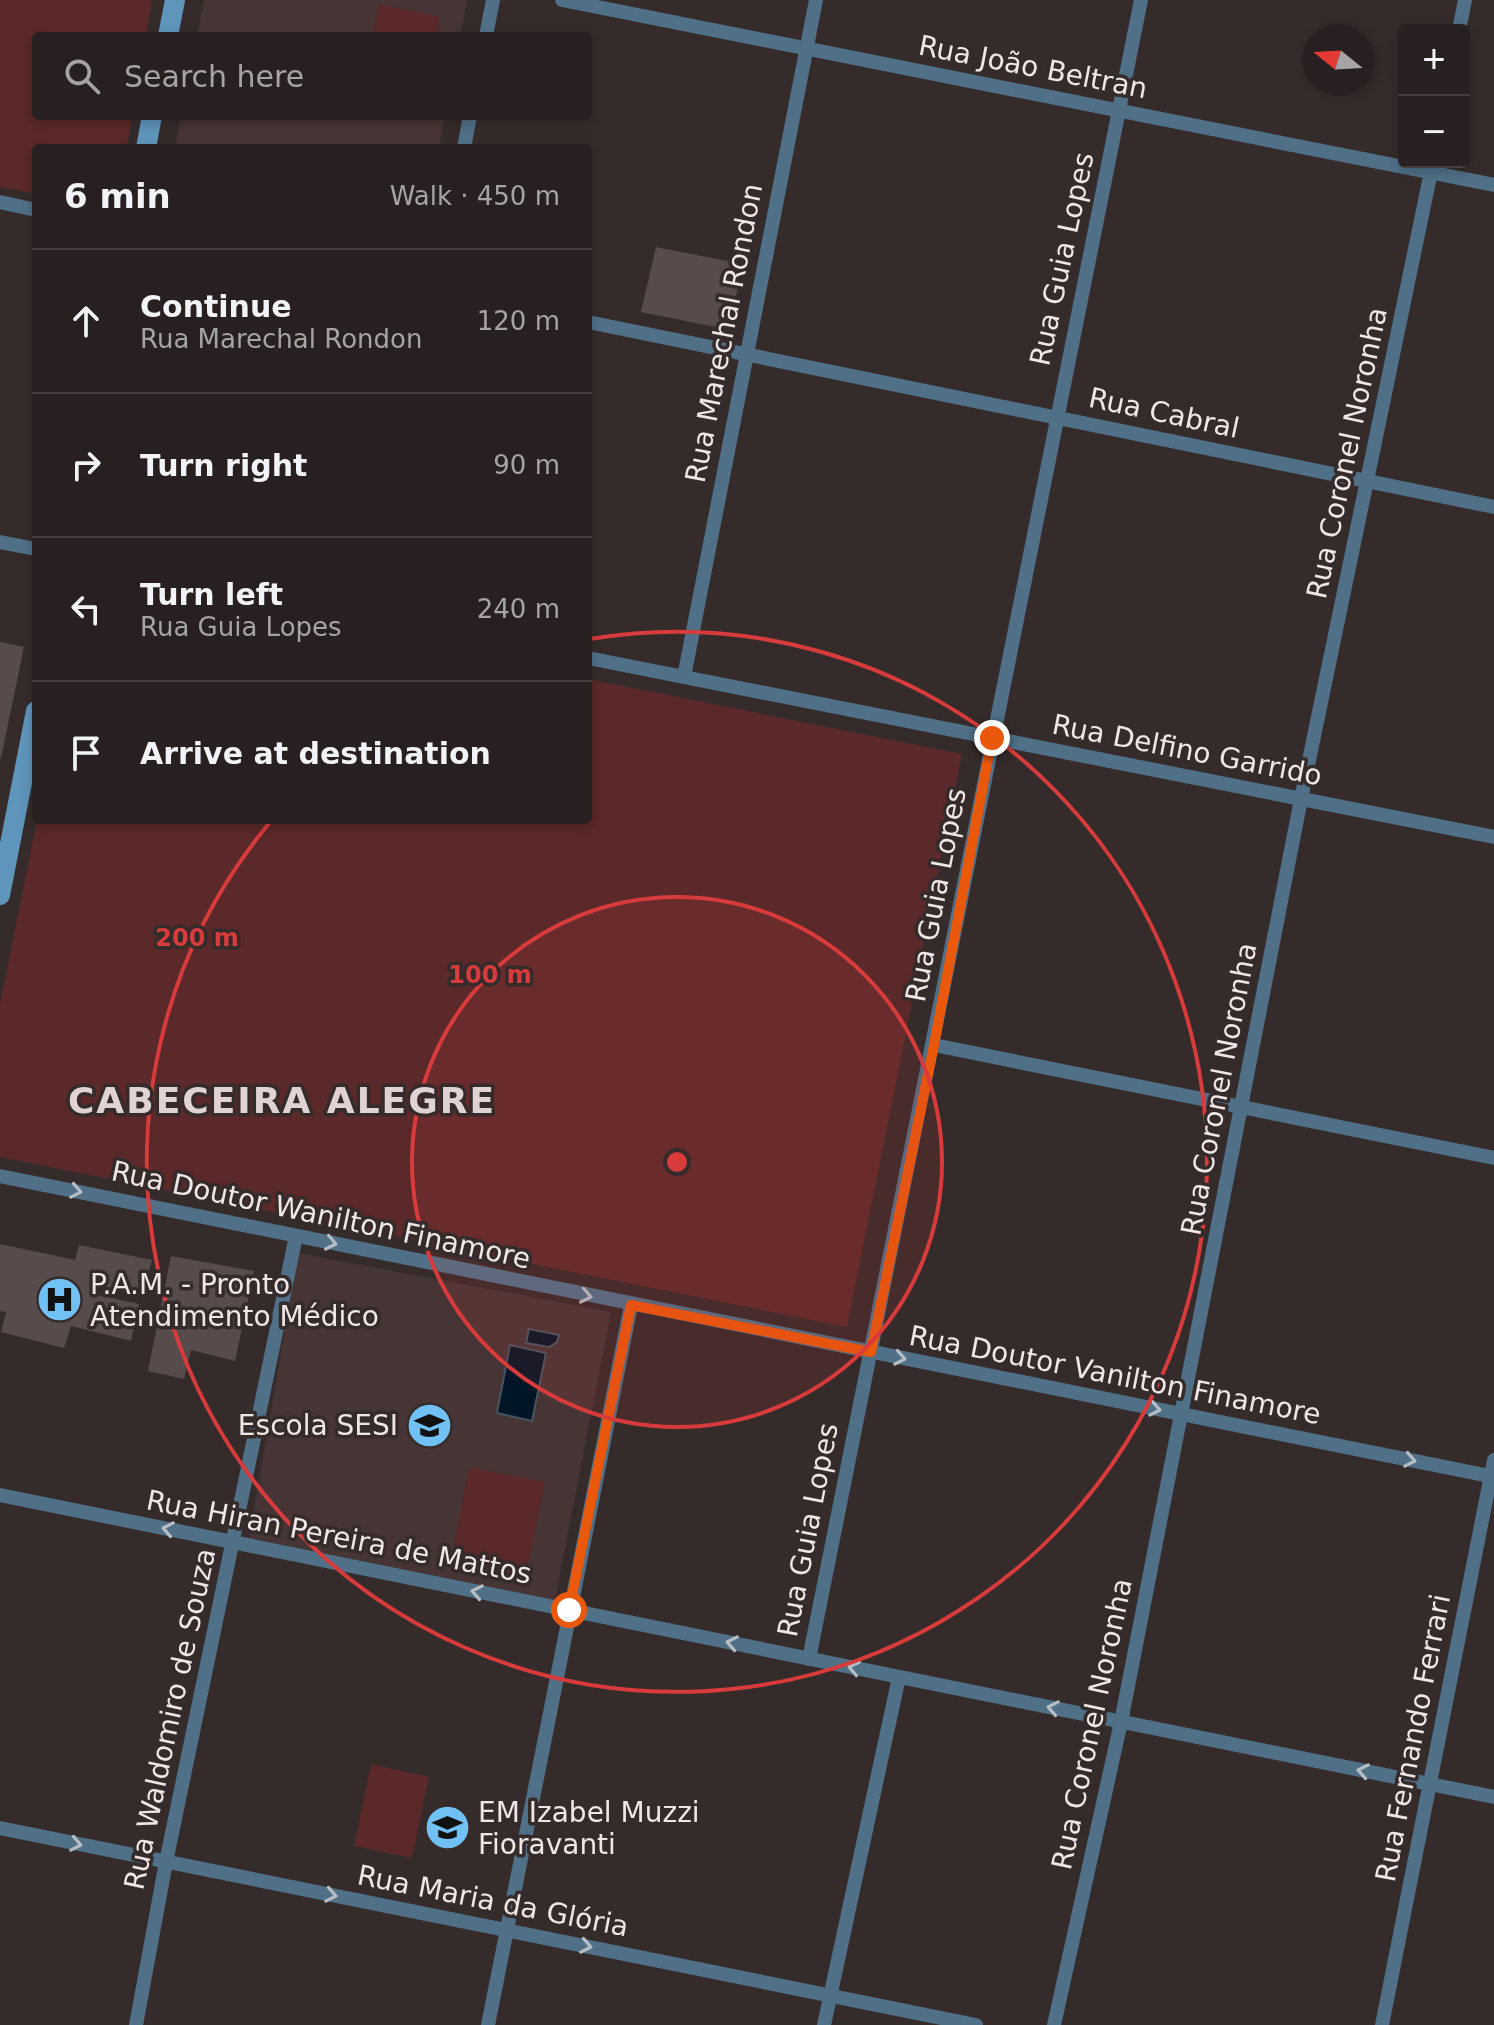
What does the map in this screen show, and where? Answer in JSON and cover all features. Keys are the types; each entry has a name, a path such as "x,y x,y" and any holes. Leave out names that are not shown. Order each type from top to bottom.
{"street":[{"path":"169,32 175,0"},
{"path":"487,32 493,0"},
{"name":"Rua João Beltran","path":"562,0 1118,111 1398,161"},
{"name":"Rua Marechal Rondon","path":"684,677 816,0"},
{"name":"Rua Guia Lopes","path":"809,1659 1141,0"},
{"path":"1460,24 1465,0"},
{"path":"147,144 151,120"},
{"path":"465,144 469,120"},
{"name":"Rua Coronel Noronha","path":"1054,2025 1121,1722 1301,799 1432,168"},
{"name":"Rua João Beltran","path":"1435,168 1494,185"},
{"path":"0,202 32,209"},
{"name":"Rua Cabral","path":"592,323 1494,507"},
{"path":"0,542 32,548"},
{"name":"Rua Delfino Garrido","path":"592,659 1494,837"},
{"path":"0,895 32,731"},
{"path":"934,1045 1494,1158"},
{"name":"Rua Doutor Wanilton Finamore","path":"0,1176 631,1305"},
{"name":"Rua Waldomiro de Souza","path":"136,2025 166,1862 296,1236"},
{"path":"488,2025 631,1305"},
{"name":"Rua Doutor Vanilton Finamore","path":"631,1305 1492,1477"},
{"name":"Rua Fernando Ferrari","path":"1382,2025 1494,1460"},
{"name":"Rua Hiran Pereira de Mattos","path":"0,1495 1494,1797"},
{"path":"824,2025 899,1677"},
{"name":"Rua Maria da Glória","path":"0,1828 976,2025"}],"shaded area":[{"path":"0,0 152,0 147,32 32,32 32,120 131,120 128,144 32,144 32,193 0,187"},
{"path":"204,0 467,0 461,32 198,32"},
{"path":"379,4 440,17 437,32 373,32"},
{"path":"180,120 444,120 440,144 176,144"},
{"path":"592,680 962,754 847,1327 0,1157 0,1004 36,824 592,824"},
{"name":"Escola SESI","path":"298,1253 611,1312 555,1600 249,1538"},
{"path":"469,1467 545,1482 525,1578 451,1563"},
{"path":"371,1764 429,1777 412,1858 354,1846"}],"water":[{"path":"529,1329 559,1335 557,1342 549,1347 526,1343"},
{"path":"510,1345 546,1353 532,1421 497,1413"}],"building":[{"path":"656,247 742,264 730,330 641,312"},
{"path":"0,642 24,647 1,758 0,757"},
{"name":"P.A.M. - Pronto Atendimento Médico","path":"0,1244 75,1260 79,1245 152,1260 142,1295 91,1284 89,1293 139,1304 131,1341 71,1326 64,1348 1,1332 6,1312 0,1311"},
{"path":"171,1256 254,1271 235,1361 191,1350 184,1379 148,1371"}],"place":[{"name":"P.A.M. - Pronto Atendimento Médico","path":"59,1300"},
{"name":"Escola SESI","path":"429,1425"},
{"name":"EM Izabel Muzzi Fioravanti","path":"447,1828"}],"district":[{"name":"CABECEIRA ALEGRE","path":"282,1100"}],"route":[{"path":"569,1610 631,1305 871,1352 934,1045 992,738"}]}
